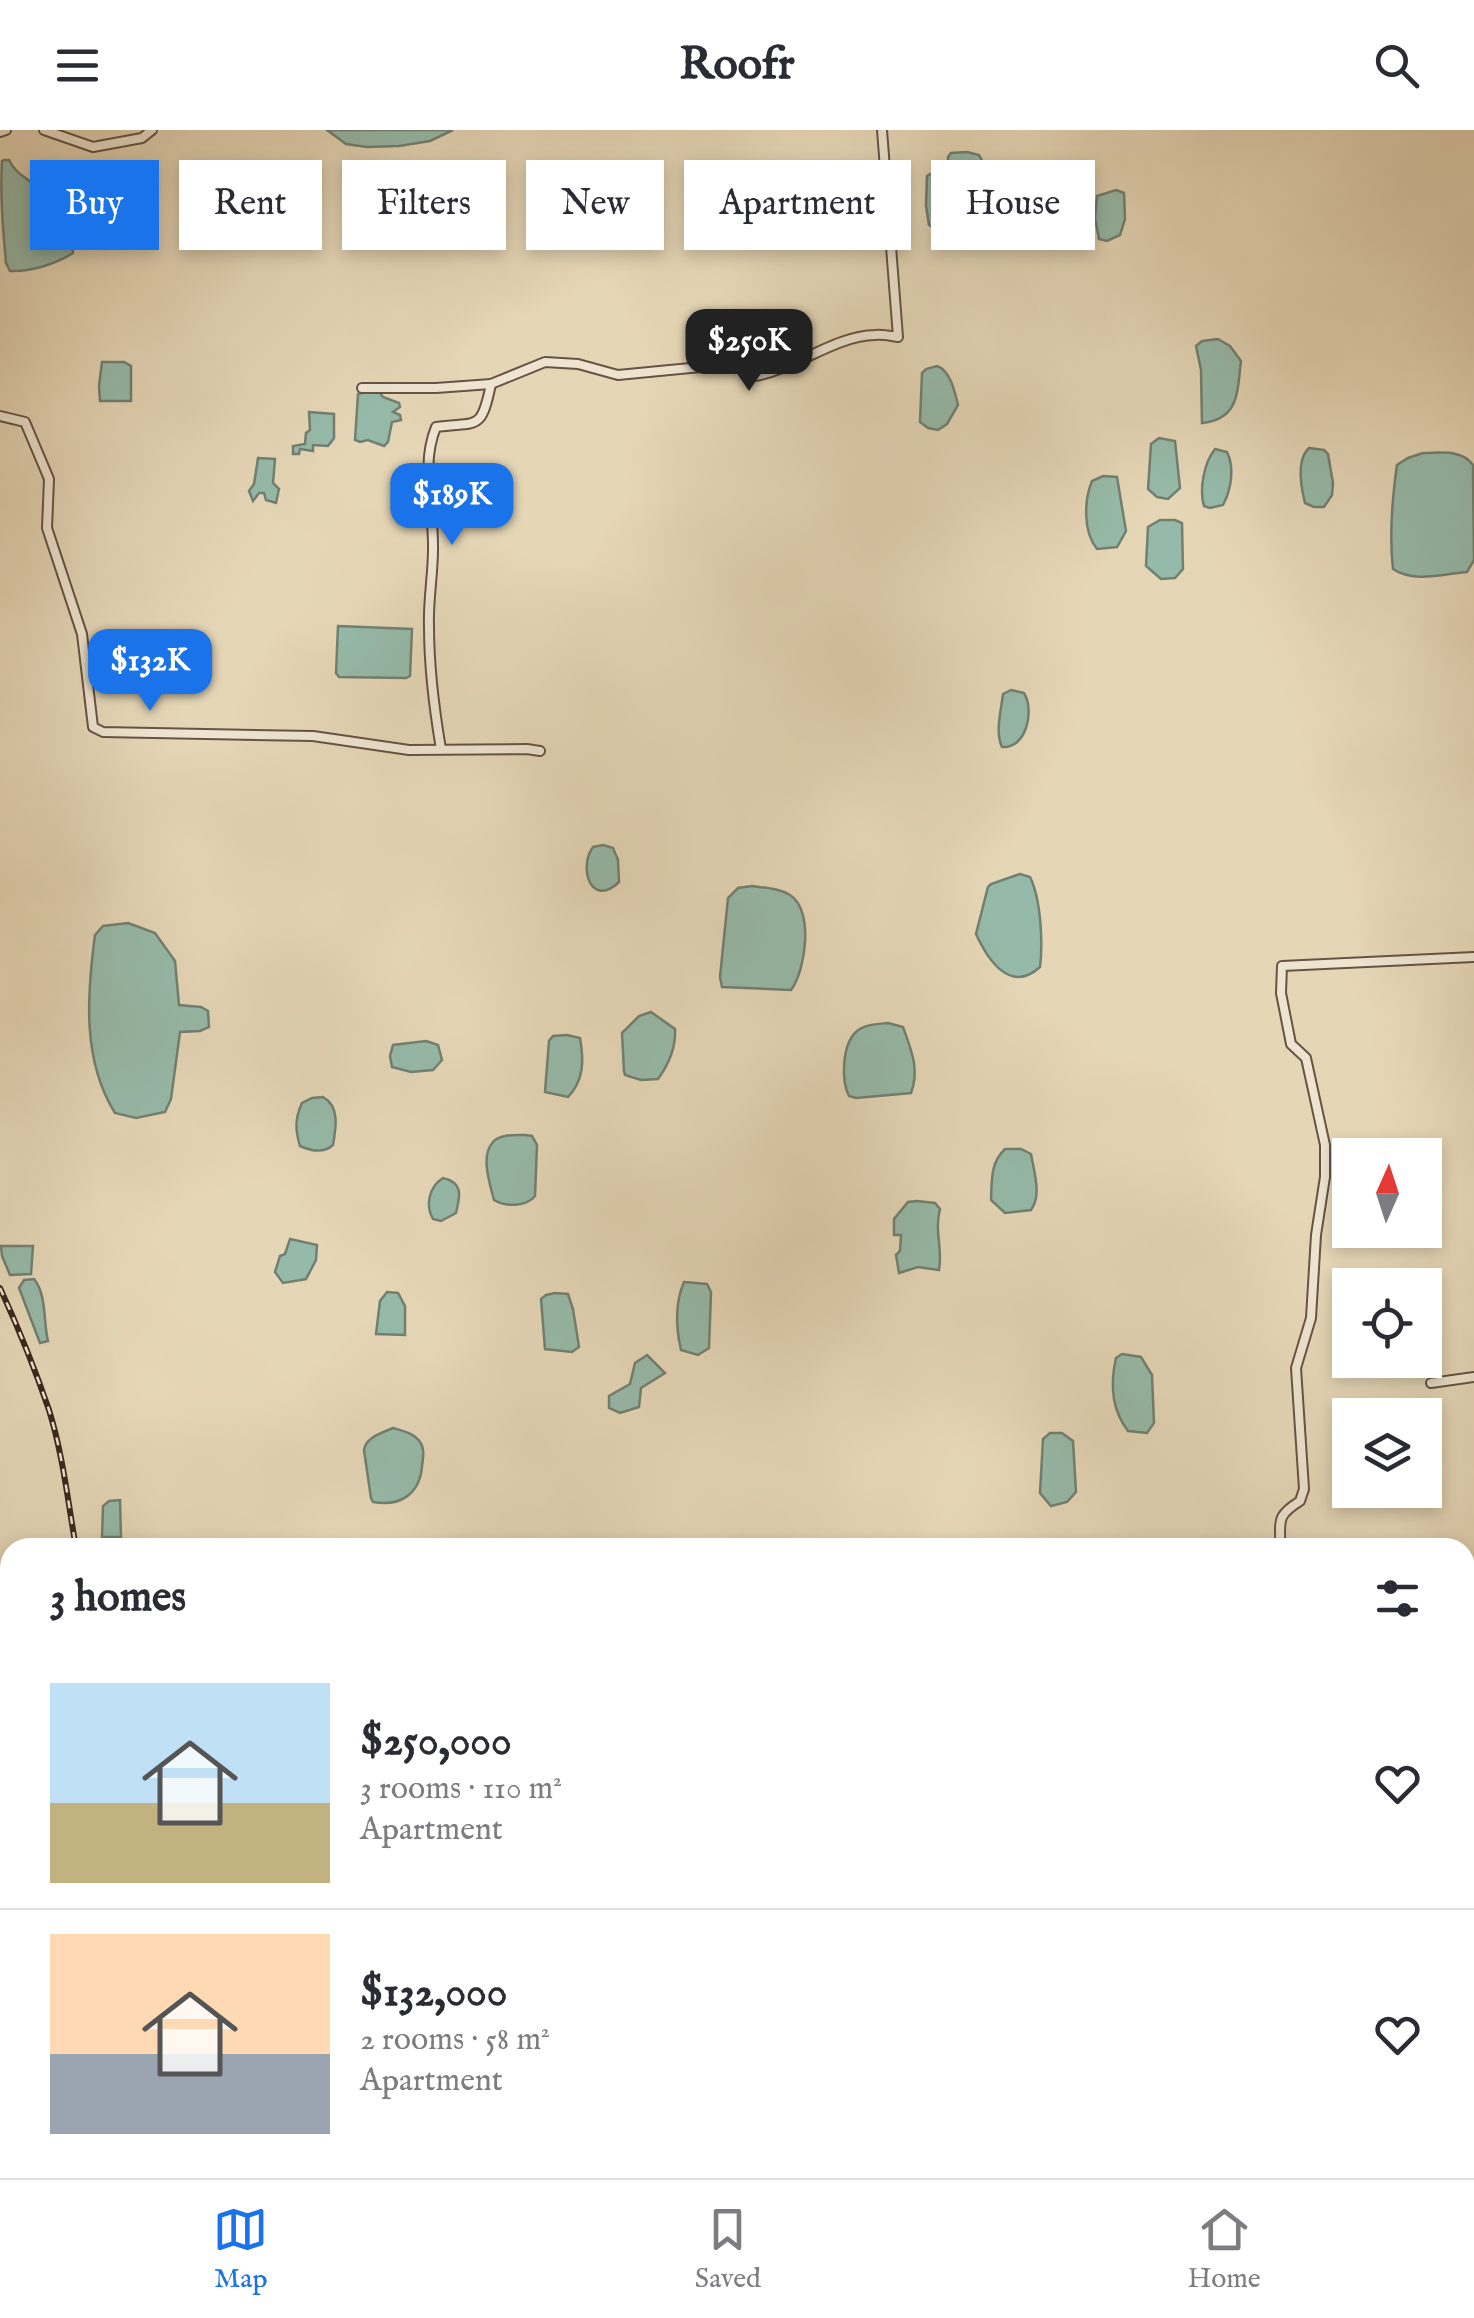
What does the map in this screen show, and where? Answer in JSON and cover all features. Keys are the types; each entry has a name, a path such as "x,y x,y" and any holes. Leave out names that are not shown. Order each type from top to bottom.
{"street":[{"path":"44,130 93,146 142,138 152,130"},
{"path":"362,388 491,384 545,362 578,364 618,374 742,363 756,376 774,373 846,341 874,334 898,337 882,130"},
{"path":"441,749 432,698 428,624 433,546 428,483 430,440 436,427 464,427 476,422 487,404 491,384"},
{"path":"0,416 25,422 48,479 46,528 82,634 93,726 102,732 313,736 409,750 540,751"},
{"path":"1281,1538 1284,1510 1300,1501 1304,1489 1296,1368 1311,1318 1316,1235 1325,1176 1325,1145 1306,1058 1291,1044 1281,992 1282,966 1474,957"},
{"path":"1431,1383 1474,1377"}],"shaded area":[{"path":"327,130 453,130 430,141 367,147 346,144"},
{"path":"967,152 979,155 982,160 948,160 951,153"},
{"path":"9,160 30,182 30,250 73,253 43,266 10,271 2,212 2,161"},
{"path":"931,174 931,226 926,206 927,176"},
{"path":"1116,190 1124,193 1125,219 1120,235 1107,241 1099,239 1095,218 1097,196"},
{"path":"1218,339 1230,346 1241,361 1237,393 1224,416 1202,423 1201,370 1196,346"},
{"path":"102,362 124,362 131,366 131,401 100,401"},
{"path":"937,366 949,377 958,405 947,424 938,430 920,422 922,373"},
{"path":"377,389 400,407 393,412 401,420 392,422 384,446 355,440 358,394"},
{"path":"309,412 334,414 334,438 328,446 313,445 313,451 300,449 299,454 293,454 293,446 305,444 310,430"},
{"path":"1159,438 1175,441 1180,488 1168,499 1157,497 1148,489 1151,444"},
{"path":"1309,448 1328,454 1333,483 1332,495 1324,507 1305,503 1301,466"},
{"path":"1215,449 1227,452 1231,479 1223,505 1210,508 1204,506 1202,484"},
{"path":"1423,453 1457,454 1473,465 1474,560 1467,572 1419,577 1393,569 1397,465"},
{"path":"258,458 275,459 273,483 279,489 276,503 266,500 264,493 253,501 249,491"},
{"path":"1103,476 1117,477 1126,531 1117,547 1097,549 1089,534 1086,506 1092,481"},
{"path":"1160,520 1182,523 1183,569 1175,578 1161,579 1146,566 1148,527"},
{"path":"338,626 412,629 410,676 339,677"},
{"path":"1011,690 1024,693 1028,719 1017,742 1002,747 999,728 1003,694"},
{"path":"593,847 613,848 619,882 601,891 590,882 587,865"},
{"path":"1020,874 1030,877 1034,886 1041,946 1040,967 1019,977 994,963 976,934 988,887"},
{"path":"752,886 790,895 802,913 804,955 791,990 722,987 728,898 738,888"},
{"path":"128,923 155,933 175,961 179,1005 208,1011 209,1027 180,1032 171,1099 165,1112 136,1118 115,1113 104,1093 92,1049 89,1004 95,935 103,926"},
{"path":"651,1012 675,1029 674,1043 658,1079 641,1080 625,1075 622,1033 639,1016"},
{"path":"888,1023 903,1027 909,1044 915,1068 911,1093 849,1096 844,1063 851,1038 863,1027"},
{"path":"553,1036 580,1038 582,1055 580,1077 568,1097 545,1092 549,1041"},
{"path":"426,1041 438,1045 442,1060 433,1070 411,1072 392,1067 393,1045"},
{"path":"323,1097 334,1112 333,1145 325,1150 300,1146 297,1119 302,1103"},
{"path":"532,1136 537,1145 535,1196 521,1204 494,1200 488,1178 489,1148 500,1138"},
{"path":"1005,1149 1021,1149 1031,1154 1037,1190 1031,1210 1005,1213 991,1200 994,1166"},
{"path":"443,1178 454,1183 459,1196 456,1213 441,1221 433,1219 429,1202 434,1186"},
{"path":"908,1202 935,1203 940,1209 939,1270 918,1267 899,1273 896,1255 901,1235 894,1235 894,1219"},
{"path":"290,1239 317,1245 316,1260 306,1279 283,1283 275,1272"},
{"path":"1,1246 33,1246 31,1274 10,1275"},
{"path":"34,1279 43,1300 48,1341 40,1343 19,1288 24,1280"},
{"path":"684,1282 707,1284 711,1292 709,1348 698,1355 681,1350 679,1342 678,1307"},
{"path":"387,1292 398,1293 405,1306 405,1335 376,1334 380,1301"},
{"path":"555,1293 568,1294 573,1309 579,1347 572,1352 545,1349 541,1299"},
{"path":"1122,1354 1141,1357 1152,1375 1154,1423 1147,1433 1128,1431 1115,1405 1114,1368 1116,1358"},
{"path":"647,1355 665,1373 641,1388 639,1407 620,1413 609,1408 609,1396 630,1384 635,1363"},
{"path":"393,1428 411,1434 422,1445 420,1476 413,1491 400,1500 373,1502 365,1446"},
{"path":"1050,1433 1062,1433 1073,1441 1076,1492 1067,1502 1051,1506 1040,1493 1043,1439"},
{"path":"120,1500 121,1537 102,1537 103,1506"}],"railway":[{"path":"0,1288 49,1410 74,1538"}]}
